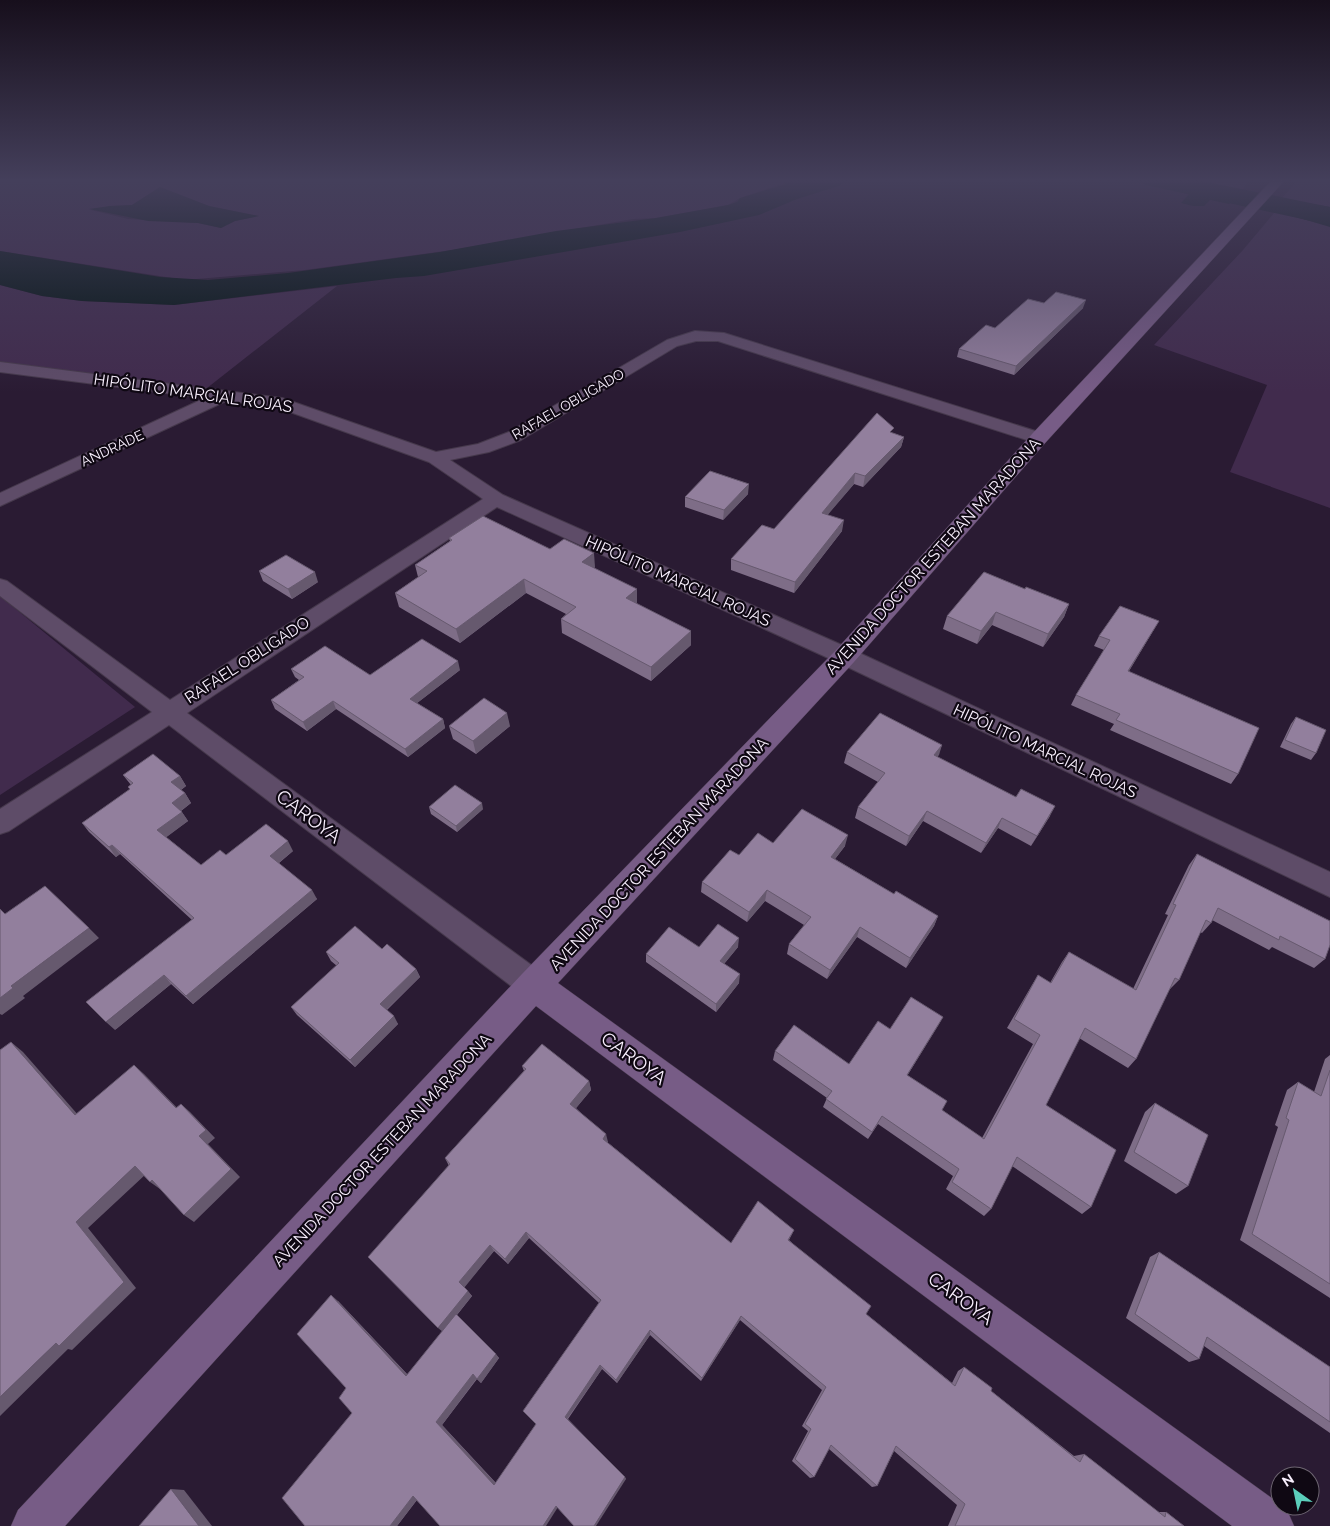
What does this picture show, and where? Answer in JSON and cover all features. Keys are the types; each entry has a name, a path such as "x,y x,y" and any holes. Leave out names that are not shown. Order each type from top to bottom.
{"main road":[{"name":"AVENIDA DOCTOR ESTEBAN MARADONA","path":"34,1526 534,985 846,656 1039,438 1214,250"},
{"name":"CAROYA","path":"534,985 1271,1526"}],"street":[{"name":"RAFAEL OBLIGADO","path":"434,458 483,448 515,436 672,343 695,336 719,336 1039,438"},
{"name":"HIPÓLITO MARCIAL ROJAS","path":"0,367 282,403 480,474 496,499 846,656 1330,885"},
{"name":"ANDRADE","path":"0,500 225,395"},
{"path":"480,474 515,436"},
{"name":"RAFAEL OBLIGADO","path":"0,823 496,499"},
{"name":"CAROYA","path":"0,586 534,985"}],"shaded area":[{"path":"0,250 450,250 305,270 185,280"},
{"path":"450,250 574,250 424,276 174,305 82,301 42,296 0,285 0,251 160,277 208,280 288,273"},
{"path":"1243,250 1330,250 1330,508 1230,472 1267,385 1154,345"},
{"path":"0,285 42,296 82,301 174,305 337,286 202,392 0,367"},
{"path":"0,596 135,707 0,795"}],"building":[{"path":"1056,292 1086,300 1016,366 959,349 986,325 995,328 1028,299 1044,303"},
{"path":"877,413 894,428 890,432 904,437 865,476 855,473 822,513 844,520 795,582 731,559 762,525 774,529"},
{"path":"710,471 749,484 724,510 685,497"},
{"path":"483,516 550,549 564,539 594,553 582,562 637,589 626,598 691,631 651,667 561,619 576,607 524,579 456,629 395,593 427,571 415,565 452,540 449,538"},
{"path":"286,555 315,572 288,589 259,571"},
{"path":"984,572 1069,604 1048,634 996,612 981,631 947,616"},
{"path":"1120,606 1159,621 1128,671 1259,728 1238,774 1116,720 1120,714 1076,695 1110,640 1099,636"},
{"path":"422,639 458,661 410,699 443,719 405,749 333,701 303,722 271,700 304,677 291,669 325,646 370,675"},
{"path":"484,698 507,713 473,741 449,726"},
{"path":"880,713 942,745 934,755 1016,797 1021,789 1055,806 1037,836 1002,818 986,843 927,811 909,836 858,807 885,773 847,752"},
{"path":"1296,717 1326,730 1316,753 1285,740"},
{"path":"153,754 180,776 171,782 185,793 172,803 182,812 157,830 201,865 220,850 226,855 266,824 288,841 270,856 312,890 186,996 164,975 106,1022 86,1002 194,918 112,845 109,847 82,823 130,789 128,787 133,783 123,775"},
{"path":"455,785 482,803 456,826 429,807"},
{"path":"802,809 848,835 831,857 894,894 896,891 938,916 910,958 860,927 830,970 789,944 811,917 767,890 749,912 702,882 730,850 739,855 758,833 773,843"},
{"path":"1197,854 1330,921 1330,945 1325,959 1280,936 1279,940 1218,908 1211,923 1206,920 1179,980 1175,978 1136,1059 1085,1028 1046,1105 1116,1150 1091,1207 1017,1157 991,1209 952,1182 959,1169 882,1116 872,1132 826,1099 832,1091 775,1051 794,1025 849,1064 878,1021 890,1029 911,997 943,1017 907,1075 947,1101 942,1110 984,1139 1040,1035 1014,1019 1038,975 1051,983 1069,952 1136,990 1176,905 1173,904"},
{"path":"45,886 89,928 11,986 13,988 0,998 0,909 5,914"},
{"path":"718,924 739,938 720,961 740,974 716,1004 646,954 669,927 699,947"},
{"path":"355,926 382,949 387,944 416,969 380,1004 394,1016 350,1060 291,1007 339,963 326,952"},
{"path":"11,1042 75,1115 134,1065 176,1108 181,1104 206,1130 199,1136 231,1169 184,1215 152,1180 150,1182 135,1166 76,1222 124,1282 59,1346 56,1343 0,1397 0,1050"},
{"path":"542,1044 589,1081 570,1104 606,1134 603,1139 731,1243 758,1201 794,1230 788,1240 871,1306 866,1314 955,1386 964,1367 1080,1462 1084,1454 1165,1517 1166,1512 1184,1526 955,1526 965,1504 896,1446 877,1486 831,1445 814,1477 795,1459 811,1429 805,1424 826,1387 741,1316 702,1378 650,1330 616,1380 600,1365 565,1417 625,1477 594,1526 574,1526 556,1506 543,1526 440,1526 413,1496 390,1526 305,1526 282,1498 352,1413 339,1398 346,1388 297,1334 331,1295 406,1376 456,1314 496,1354 477,1379 473,1374 436,1422 494,1485 536,1424 523,1411 601,1300 526,1232 505,1259 490,1245 459,1282 468,1291 438,1328 368,1257 450,1164 445,1158 526,1069 522,1066"},
{"path":"1330,1070 1330,1284 1252,1234 1289,1120 1286,1118 1298,1082 1321,1096"},
{"path":"1155,1103 1208,1135 1188,1186 1134,1152"},
{"path":"1159,1252 1330,1367 1330,1422 1207,1337 1199,1359 1135,1314"},
{"path":"171,1489 199,1526 139,1526"}]}
